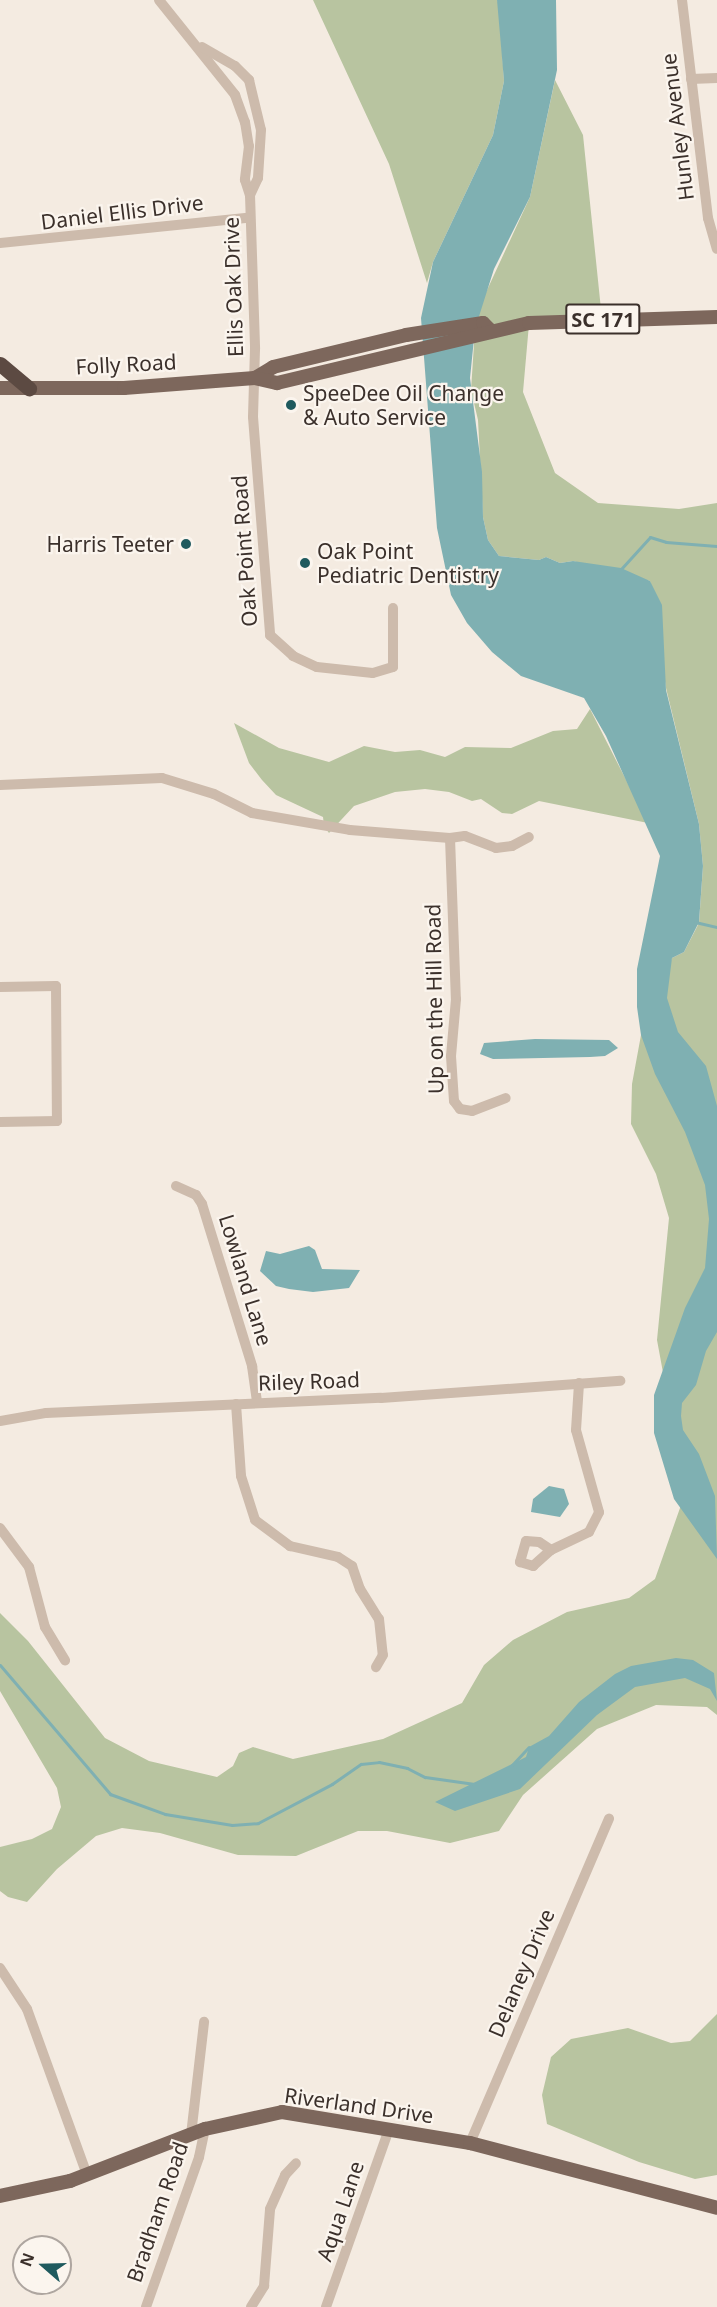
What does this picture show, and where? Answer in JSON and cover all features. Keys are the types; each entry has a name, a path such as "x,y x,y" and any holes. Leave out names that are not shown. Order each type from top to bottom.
{"highway":[{"path":"0,364 29,388"}],"main road":[{"name":"Folly Road","path":"0,388 124,388 255,378 277,383 408,351 479,338 490,330 584,320 717,317"},
{"name":"Folly Road","path":"255,378 273,367 406,335 483,322 490,330"},
{"name":"Riverland Drive","path":"0,2196 87,2175 205,2129 282,2112 470,2143 717,2208"}],"street":[{"name":"Ellis Oak Drive","path":"159,0 199,46 235,95 245,122 249,146 245,180 250,195"},
{"name":"Hunley Avenue","path":"682,0 691,79 717,249"},
{"name":"Ellis Oak Drive","path":"199,46 235,66 249,80 261,130 258,178 250,195 248,218 255,378"},
{"path":"691,79 717,78"},
{"name":"Daniel Ellis Drive","path":"0,243 248,218"},
{"name":"Oak Point Road","path":"255,378 253,417 270,635 292,657 317,667 373,674 393,667 393,608"},
{"path":"0,784 162,778 185,782 252,813 351,830 450,838 465,836 496,848 512,846 530,837"},
{"name":"Up on the Hill Road","path":"450,838 456,999 451,1056 454,1101 460,1109 472,1111 506,1098"},
{"path":"0,987 56,986 57,1121 0,1122"},
{"name":"Lowland Lane","path":"176,1186 196,1195 202,1204 252,1366 257,1401"},
{"name":"Riley Road","path":"0,1421 46,1413 236,1404 257,1401 392,1397 620,1381"},
{"path":"551,1550 589,1532 599,1512 576,1430 579,1383"},
{"path":"236,1404 240,1476 255,1520 290,1546 338,1557 352,1566 360,1589 379,1619 383,1654 376,1667"},
{"path":"0,1528 29,1567 45,1627 64,1660"},
{"name":"Delaney Drive","path":"470,2143 609,1818"},
{"path":"0,1968 27,2009 87,2175"},
{"path":"191,2135 204,2022"},
{"name":"Bradham Road","path":"146,2307 199,2157 205,2129"},
{"name":"Aqua Lane","path":"326,2307 389,2129"},
{"path":"252,2307 264,2286 270,2209 285,2175 296,2163"}],"green space":[{"path":"313,0 497,0 499,4 504,81 493,135 433,262 427,283 389,164"},
{"path":"555,80 583,135 602,319 529,324 523,392 555,473 598,503 679,509 717,503 717,1715 707,1707 656,1705 597,1729 523,1795 499,1831 450,1843 387,1831 358,1831 296,1856 238,1855 160,1833 122,1828 96,1836 57,1869 27,1902 8,1897 0,1891 0,1847 32,1839 52,1829 61,1807 57,1788 0,1691 0,1613 28,1641 105,1738 149,1761 217,1777 233,1766 239,1753 253,1747 293,1759 383,1739 462,1703 484,1665 513,1640 567,1612 629,1598 655,1579 680,1508 680,1465 657,1340 669,1218 656,1174 631,1124 632,1084 641,1035 672,958 684,952 699,923 703,866 699,824 666,688 650,581 573,561 560,563 546,557 539,560 499,556 488,540 483,517 478,420 471,390 475,329 482,301 530,197"},
{"path":"590,709 648,823 539,801 512,814 502,813 481,799 472,801 449,792 425,789 395,792 354,806 329,833 324,826 323,817 276,795 262,780 249,763 234,723 279,748 329,762 364,746 395,752 420,750 445,757 465,747 511,748 553,731 577,729"},
{"path":"717,2014 717,2175 695,2179 639,2162 547,2124 542,2095 551,2057 571,2039 628,2028 671,2043 690,2041"}],"water":[{"path":"497,0 556,0 557,70 530,197 494,269 475,329 470,378 482,472 483,517 488,540 499,556 539,560 546,557 560,563 573,561 621,568 650,581 662,605 666,690 699,824 703,866 699,922 684,952 672,958 667,998 678,1032 706,1066 717,1106 717,1332 706,1351 696,1385 682,1403 681,1416 683,1430 699,1454 715,1496 717,1559 674,1499 654,1433 654,1395 685,1308 705,1268 709,1219 705,1185 685,1132 655,1074 641,1035 637,1007 637,969 660,856 606,736 584,698 521,676 492,652 467,623 451,595 437,528 421,318 433,262 493,135 504,81"},
{"path":"535,1039 609,1040 618,1048 605,1056 590,1057 493,1059 480,1054 484,1043"},
{"path":"309,1246 315,1250 322,1269 360,1270 349,1288 313,1292 289,1289 276,1286 260,1271 266,1251 280,1254"},
{"path":"549,1486 564,1489 569,1504 560,1517 531,1512 533,1499"},
{"path":"676,1658 693,1660 714,1673 717,1701 710,1689 685,1678 635,1687 597,1715 520,1789 455,1811 435,1802 526,1757 529,1747 549,1736 579,1702 615,1674 631,1666"}],"waterway":[{"path":"621,569 650,537 666,542 717,546"},
{"path":"695,922 717,927"},
{"path":"0,1665 110,1794 165,1814 232,1825 258,1823 332,1784 361,1764 379,1762 407,1768 425,1777 475,1784"},
{"path":"511,1766 529,1747"}],"place":[{"name":"SpeeDee Oil Change & Auto Service","path":"291,405"},
{"name":"Harris Teeter","path":"186,544"},
{"name":"Oak Point Pediatric Dentistry","path":"305,563"}]}
